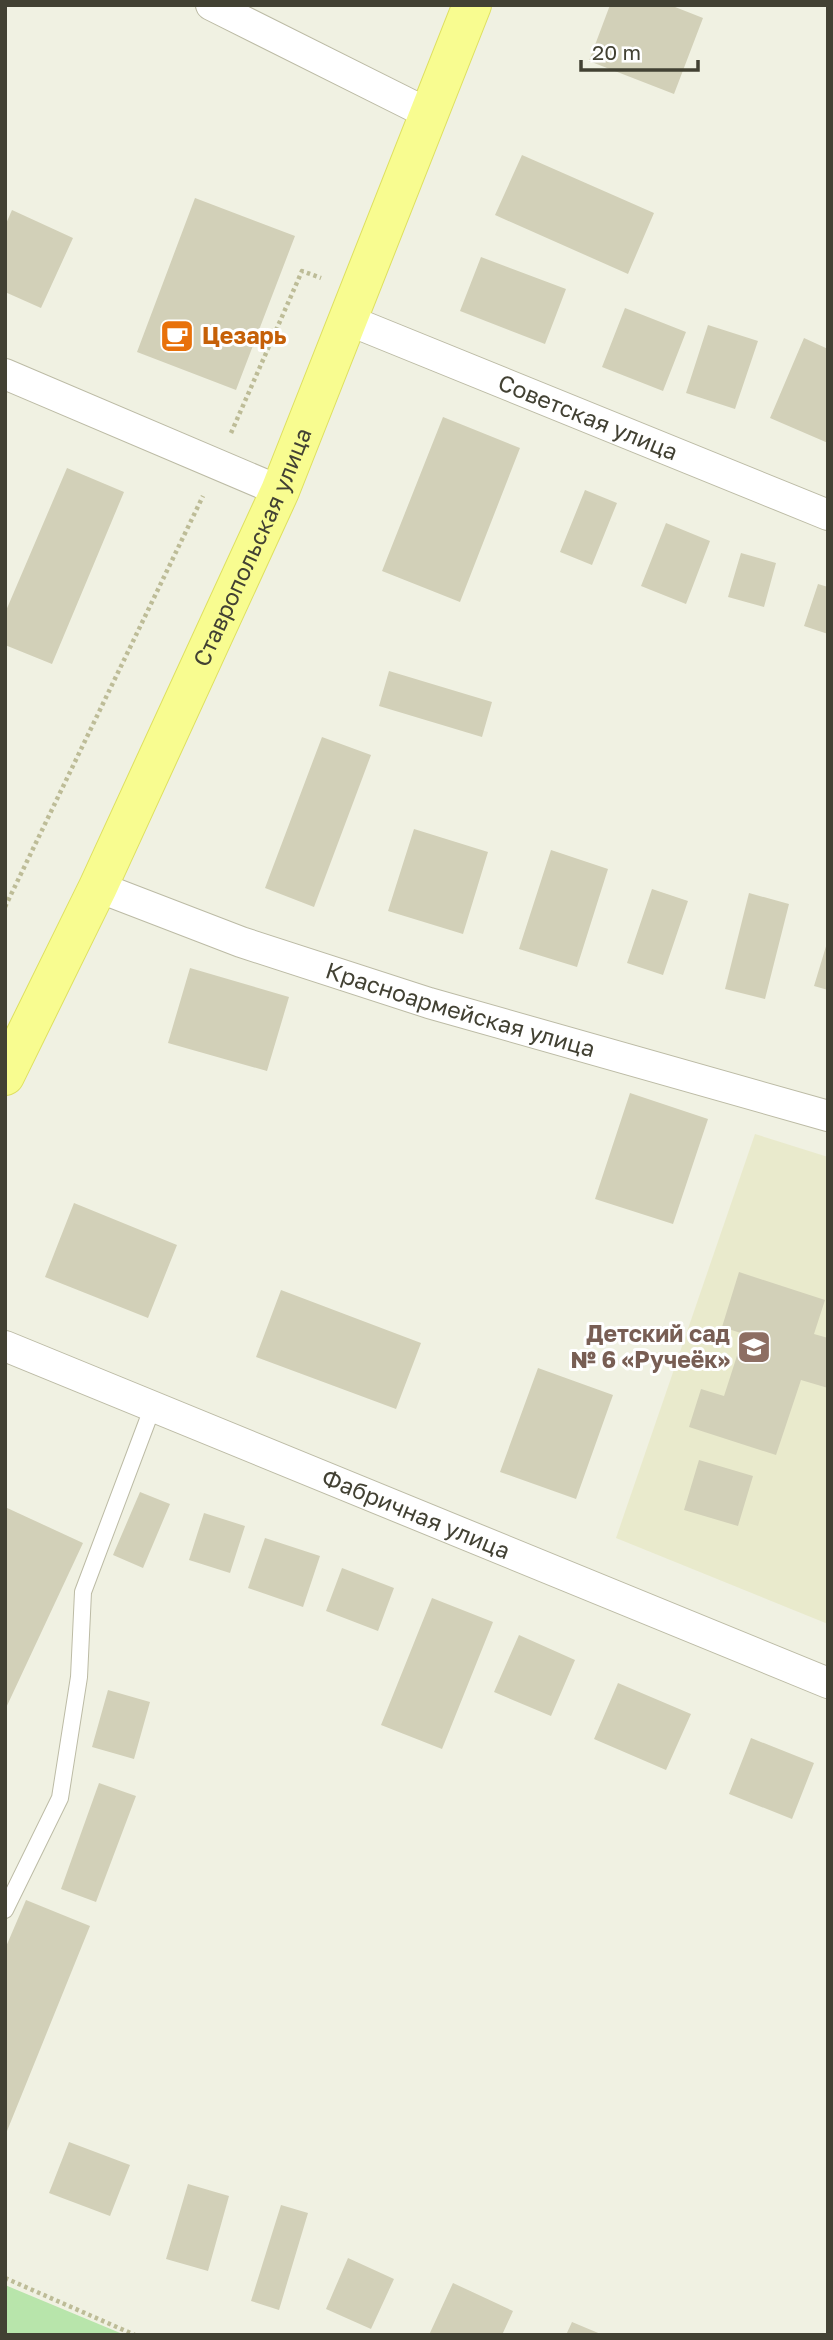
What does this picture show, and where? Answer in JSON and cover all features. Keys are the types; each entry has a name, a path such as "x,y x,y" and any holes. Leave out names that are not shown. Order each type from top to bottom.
{"main road":[{"name":"Ставропольская улица","path":"5,1076 98,887 280,491 427,113 472,5"}],"street":[{"path":"211,5 427,113"},
{"name":"Советская улица","path":"354,305 828,515"},
{"path":"5,374 280,491"},
{"name":"Красноармейская улица","path":"98,887 241,942 429,1003 828,1116"},
{"name":"Фабричная улица","path":"5,1346 828,1683"}],"lane":[{"path":"5,1910 60,1798 79,1677 83,1591 153,1405"}],"path":[{"path":"5,907 218,465 302,271 354,305"},
{"path":"5,2278 135,2335"}],"shaded area":[{"name":"Детский сад № 6 «Ручеёк»","path":"755,1134 828,1157 828,1624 616,1538"}],"green space":[{"path":"5,2285 125,2335 5,2335"}],"building":[{"path":"610,5 670,5 703,18 674,94 589,61"},
{"path":"522,155 654,213 628,274 495,215"},
{"path":"195,198 295,236 236,390 137,352"},
{"path":"12,210 73,238 41,308 5,292 5,226"},
{"path":"481,257 566,289 545,344 460,311"},
{"path":"625,308 686,332 663,391 602,367"},
{"path":"708,325 758,341 735,409 686,393"},
{"path":"804,338 828,349 828,443 770,418"},
{"path":"443,417 520,448 460,602 382,571"},
{"path":"67,468 124,492 52,664 5,645 5,613"},
{"path":"585,490 617,503 592,565 560,552"},
{"path":"666,523 710,541 686,604 641,586"},
{"path":"741,553 776,563 764,607 728,597"},
{"path":"818,584 828,587 828,634 804,626"},
{"path":"389,671 492,702 482,737 379,706"},
{"path":"322,737 371,755 314,907 265,888"},
{"path":"414,829 488,852 463,934 388,911"},
{"path":"551,850 608,869 577,967 519,949"},
{"path":"652,889 688,901 663,975 627,963"},
{"path":"749,893 789,904 765,999 725,989"},
{"path":"828,943 828,990 814,986"},
{"path":"190,968 289,997 267,1071 168,1043"},
{"path":"630,1093 708,1119 673,1224 595,1199"},
{"path":"74,1203 177,1245 148,1318 45,1277"},
{"path":"739,1272 825,1300 814,1334 828,1338 828,1388 801,1380 776,1455 689,1427 701,1389 724,1396 744,1334 722,1327"},
{"path":"281,1290 421,1343 396,1409 256,1357"},
{"path":"538,1368 613,1395 576,1499 500,1472"},
{"path":"699,1460 753,1476 738,1526 684,1510"},
{"path":"140,1492 170,1504 143,1568 113,1555"},
{"path":"5,1507 83,1543 5,1710"},
{"path":"204,1513 245,1526 230,1573 189,1560"},
{"path":"265,1538 320,1556 303,1607 248,1588"},
{"path":"342,1568 394,1588 378,1631 326,1611"},
{"path":"432,1598 493,1622 442,1749 381,1725"},
{"path":"519,1635 575,1660 551,1716 494,1692"},
{"path":"618,1683 691,1714 666,1770 594,1739"},
{"path":"108,1690 150,1702 134,1759 92,1747"},
{"path":"751,1738 814,1763 792,1819 729,1794"},
{"path":"99,1783 136,1796 96,1902 61,1889"},
{"path":"26,1900 90,1926 5,2136 5,1949"},
{"path":"69,2142 130,2165 110,2216 49,2193"},
{"path":"188,2184 229,2196 208,2271 166,2259"},
{"path":"281,2205 308,2213 279,2310 251,2301"},
{"path":"348,2258 394,2279 371,2329 326,2309"},
{"path":"453,2283 513,2311 502,2335 429,2335"},
{"path":"572,2322 603,2335 566,2335"}],"place":[{"name":"Цезарь","path":"177,336"},
{"name":"Детский сад № 6 «Ручеёк»","path":"754,1347"}]}
